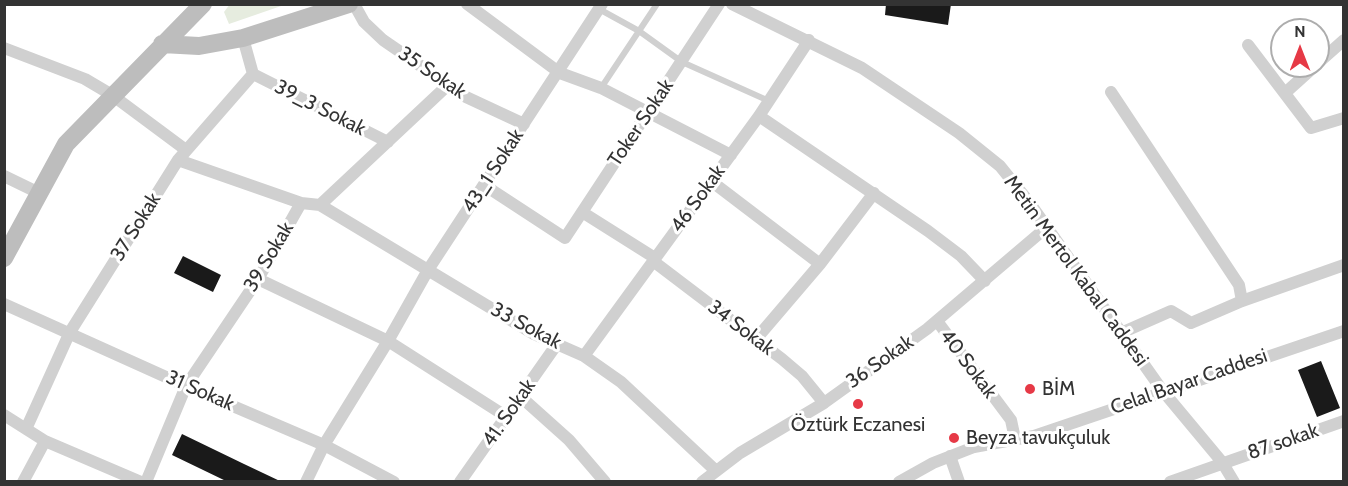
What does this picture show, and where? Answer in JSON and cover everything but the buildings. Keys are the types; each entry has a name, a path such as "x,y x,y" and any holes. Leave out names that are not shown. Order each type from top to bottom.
{"main road":[{"path":"4,258 66,144 203,4"},
{"path":"162,44 199,46 243,38 352,4"}],"street":[{"name":"35 Sokak","path":"352,4 364,22 383,40 448,85 524,124"},
{"path":"467,4 560,73 601,88 731,154"},
{"name":"Toker Sokak","path":"484,184 565,238 719,4"},
{"name":"Metin Mertol Kabal Caddesi","path":"732,4 862,68 959,133 1000,166 1047,227 1162,390 1222,462 1234,482"},
{"name":"43_1 Sokak","path":"306,482 324,445 388,341 428,270 560,73 601,7"},
{"path":"243,38 253,74"},
{"name":"46 Sokak","path":"584,356 759,117 809,40"},
{"path":"1330,52 1344,40"},
{"path":"1248,45 1311,128 1344,118"},
{"path":"4,48 85,79 112,95 182,155 301,203"},
{"name":"39_3 Sokak","path":"253,74 388,142"},
{"name":"37 Sokak","path":"26,429 70,332 182,155 253,74"},
{"path":"1285,93 1301,78"},
{"path":"320,205 448,85"},
{"path":"1111,92 1239,285 1242,301"},
{"path":"759,117 874,193 961,256 985,280"},
{"path":"4,176 39,193"},
{"path":"711,181 820,264"},
{"path":"756,339 820,264 874,193"},
{"name":"39 Sokak","path":"146,482 186,386 258,279 301,203 320,205"},
{"name":"33 Sokak","path":"320,205 534,334 584,356 638,396 714,470"},
{"name":"34 Sokak","path":"582,212 654,260 756,339 802,376 824,403"},
{"name":"36 Sokak","path":"702,482 714,470 824,403 937,321 1047,227"},
{"path":"1121,333 1171,311 1191,322 1242,301 1344,265"},
{"path":"258,279 388,341 507,417"},
{"name":"31 Sokak","path":"4,304 324,445 394,482"},
{"name":"40 Sokak","path":"937,321 1011,420 1015,439"},
{"name":"Celal Bayar Caddesi","path":"899,482 950,456 974,447 1034,435 1162,390 1344,331"},
{"name":"41. Sokak","path":"460,482 557,344"},
{"path":"521,398 569,440 605,482"},
{"path":"4,415 45,441 141,482"},
{"name":"87 sokak","path":"1170,482 1222,462 1344,422"},
{"path":"23,482 45,441"},
{"path":"950,456 959,482"}],"lane":[{"path":"601,88 657,4"},
{"path":"601,7 682,62 769,101"}],"shaded area":[{"path":"230,4 284,5 229,24 224,12"}],"place":[{"name":"BİM","path":"1030,389"},
{"name":"Öztürk Eczanesi","path":"858,404"},
{"name":"Beyza tavukçuluk","path":"954,438"}]}
